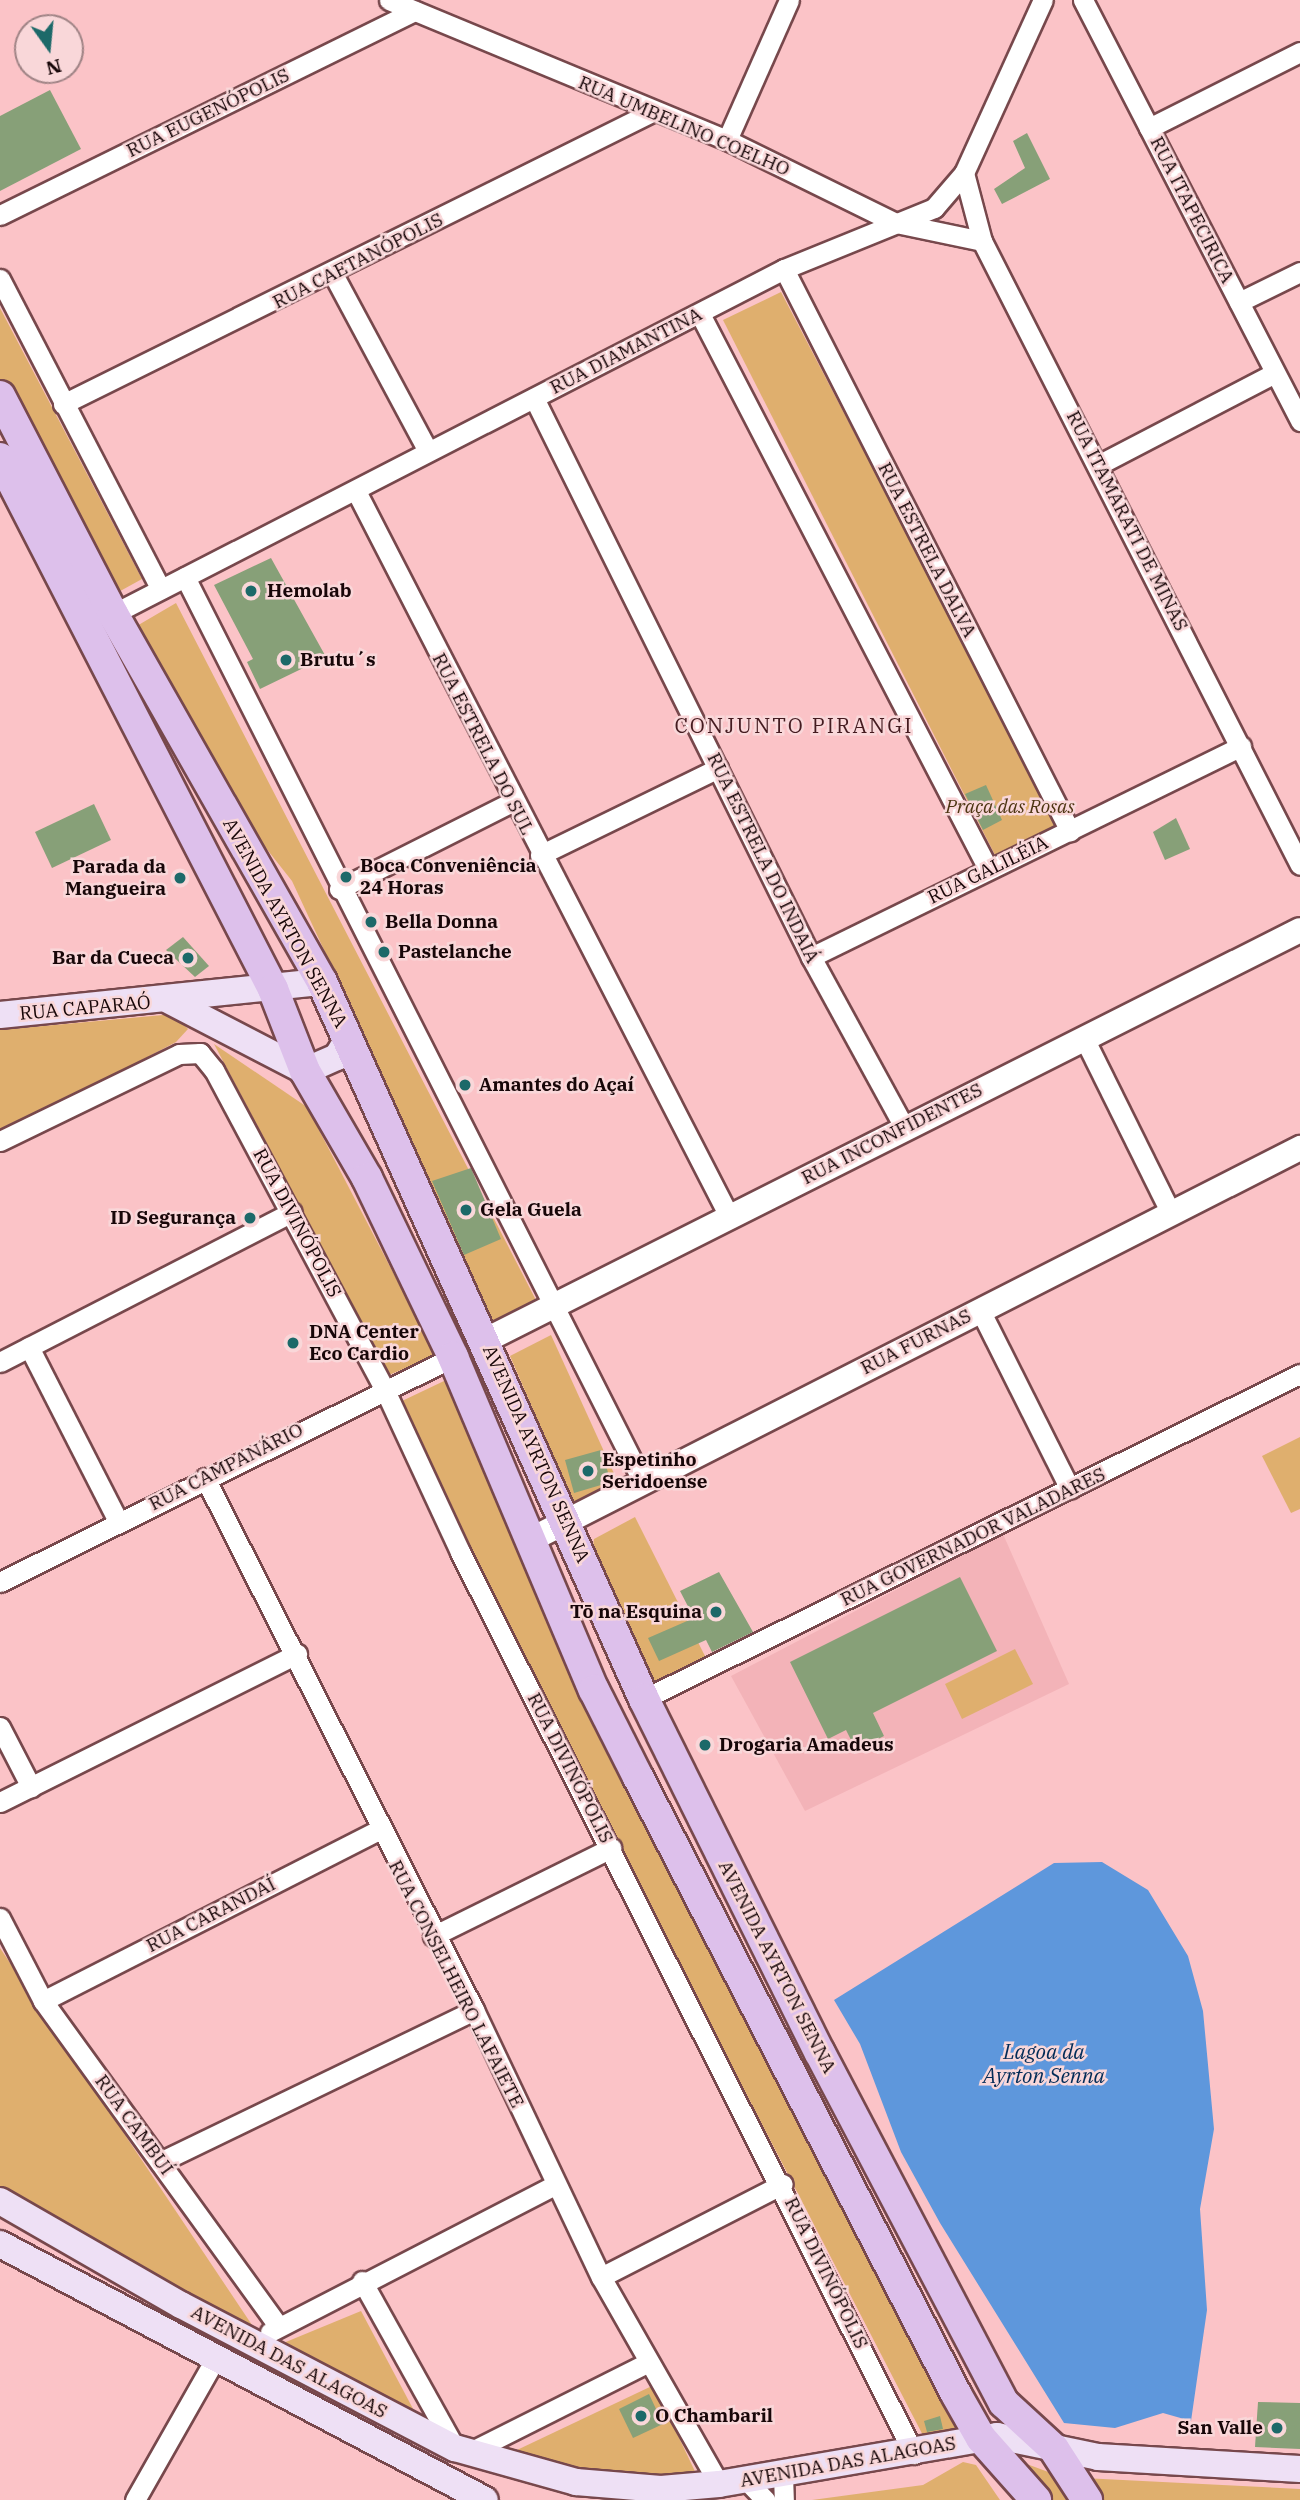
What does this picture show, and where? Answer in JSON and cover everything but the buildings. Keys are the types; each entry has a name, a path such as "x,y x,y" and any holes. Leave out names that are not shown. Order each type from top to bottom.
{"main road":[{"name":"AVENIDA AYRTON SENNA","path":"0,396 113,614 322,982 486,1340 644,1699 710,1838 988,2375 1014,2417 1054,2449 1087,2500"},
{"name":"AVENIDA AYRTON SENNA","path":"0,458 273,989 305,1071 367,1178 453,1357 534,1538 594,1690 981,2438 1036,2500"},
{"name":"RUA CAPARAÓ","path":"0,1015 170,1001 322,982"},
{"name":"RUA CAPARAÓ","path":"170,1001 305,1071"},
{"path":"305,1071 337,1057 348,1039"},
{"name":"AVENIDA DAS ALAGOAS","path":"0,2201 254,2344 461,2451 619,2488 719,2484 746,2480 783,2488 981,2438 1013,2437 1054,2449 1300,2469"},
{"name":"AVENIDA DAS ALAGOAS","path":"0,2244 485,2500"}],"street":[{"name":"RUA UMBELINO COELHO","path":"389,0 650,113 727,140 896,223 982,241"},
{"path":"727,140 789,0"},
{"name":"RUA DIAMANTINA","path":"113,614 700,314 784,268 934,208 964,173 1043,0"},
{"name":"RUA ITAPECIRICA","path":"1083,0 1300,421"},
{"name":"RUA EUGENÓPOLIS","path":"0,215 415,11"},
{"path":"1149,128 1300,51"},
{"name":"RUA CAETANÓPOLIS","path":"63,404 333,274 650,113"},
{"name":"RUA ITAMARATI DE MINAS","path":"964,173 982,241 1100,464 1300,866"},
{"name":"RUA ESTRELA DALVA","path":"784,268 1070,831"},
{"path":"1239,302 1300,272"},
{"path":"333,274 428,452"},
{"path":"0,278 161,589"},
{"path":"700,314 988,869"},
{"path":"1100,464 1275,373"},
{"name":"RUA ESTRELA DO INDAIÁ","path":"534,398 811,957 904,1127"},
{"name":"RUA ESTRELA DO SUL","path":"356,491 512,802 730,1218"},
{"path":"186,577 339,889 556,1305 643,1482"},
{"name":"RUA GALILÉIA","path":"811,957 1241,746"},
{"path":"540,855 718,768"},
{"path":"339,889 512,802"},
{"name":"RUA INCONFIDENTES","path":"486,1340 904,1127 1300,930"},
{"path":"1084,1038 1171,1213"},
{"name":"RUA DIVINÓPOLIS","path":"0,1141 179,1054 200,1053 221,1083 384,1388 611,1848 783,2184 914,2454"},
{"name":"RUA FURNAS","path":"534,1538 1300,1149"},
{"path":"0,1362 292,1212"},
{"path":"980,1310 1070,1489"},
{"path":"29,1347 118,1521"},
{"name":"RUA CAMPANÁRIO","path":"0,1582 384,1388 453,1357"},
{"name":"RUA GOVERNADOR VALADARES","path":"644,1699 1300,1374"},
{"name":"RUA CONSELHEIRO LAFAIETE","path":"205,1478 297,1654 379,1830 474,2010 601,2277 647,2363 719,2484"},
{"path":"0,1802 297,1654"},
{"path":"0,1727 31,1787"},
{"name":"RUA CARANDAÍ","path":"43,2000 379,1830"},
{"path":"433,1936 611,1848"},
{"name":"RUA CAMBUÍ","path":"0,1918 43,2000 278,2326"},
{"path":"160,2162 474,2010"},
{"path":"601,2277 783,2184"},
{"path":"254,2344 278,2326 362,2281 555,2185"},
{"path":"362,2281 461,2451 647,2363"},
{"path":"135,2500 215,2359"},
{"path":"746,2480 765,2500"}],"shaded area":[{"path":"1003,1534 1069,1684 805,1811 731,1676"}],"green space":[{"name":"Praça das Rosas","path":"781,292 1059,826 995,855 723,320"},
{"path":"0,308 142,579 113,595 0,381"},
{"path":"176,603 539,1306 486,1331 402,1118 292,881 258,838 135,627"},
{"path":"174,1014 188,1029 176,1042 0,1134 0,1030"},
{"path":"214,1044 307,1107 436,1355 389,1375"},
{"path":"551,1335 622,1491 577,1512 510,1356"},
{"path":"444,1381 454,1385 602,1722 959,2433 929,2447 464,1548 401,1408 402,1401"},
{"path":"1300,1437 1300,1509 1291,1513 1262,1456"},
{"path":"635,1517 707,1660 658,1691 592,1553 594,1539"},
{"path":"1015,1649 1033,1684 962,1719 945,1684"},
{"path":"0,1948 252,2325 248,2336 0,2198"},
{"path":"361,2311 419,2420 281,2344"},
{"path":"654,2385 700,2482 651,2485 496,2460"},
{"path":"997,2453 1051,2473 1074,2500 1041,2500"},
{"path":"963,2462 976,2465 1000,2500 812,2500 923,2485"},
{"path":"1083,2478 1300,2489 1300,2500 1101,2500"}],"water":[{"name":"Lagoa da Ayrton Senna","path":"1102,1862 1148,1890 1188,1956 1203,2011 1214,2129 1200,2209 1207,2310 1191,2421 1163,2413 1115,2428 1064,2423 940,2223 901,2152 860,2044 834,2000 1054,1863"}],"place":[{"name":"Hemolab","path":"251,591"},
{"name":"Brutu´s","path":"286,660"},
{"name":"Boca Conveniência 24 Horas","path":"346,877"},
{"name":"Parada da Mangueira","path":"180,878"},
{"name":"Bella Donna","path":"371,922"},
{"name":"Pastelanche","path":"384,952"},
{"name":"Bar da Cueca","path":"188,958"},
{"name":"Amantes do Açaí","path":"465,1085"},
{"name":"Gela Guela","path":"466,1210"},
{"name":"ID Segurança","path":"250,1218"},
{"name":"DNA Center Eco Cardio","path":"293,1343"},
{"name":"Espetinho Seridoense","path":"588,1471"},
{"name":"Tō na Esquina","path":"716,1612"},
{"name":"Drogaria Amadeus","path":"705,1745"},
{"name":"O Chambaril","path":"641,2416"},
{"name":"San Valle","path":"1277,2428"}],"district":[{"name":"CONJUNTO PIRANGI","path":"794,725"}]}
